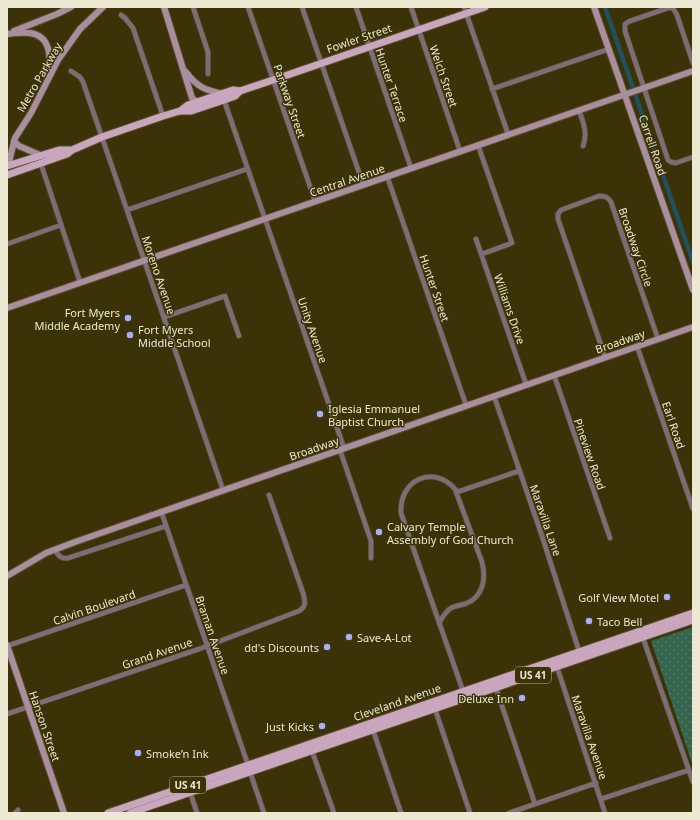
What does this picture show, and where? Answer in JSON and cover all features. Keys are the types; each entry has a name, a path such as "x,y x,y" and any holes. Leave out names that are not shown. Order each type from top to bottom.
{"main road":[{"name":"Fowler Street","path":"7,167 40,155 68,150 180,111 188,105 199,105 224,97 233,90 240,91 419,30 465,10 485,7"},
{"name":"Fowler Street","path":"7,174 68,154 68,150"},
{"name":"Cleveland Avenue","path":"108,813 312,751 410,710 693,612"},
{"name":"Cleveland Avenue","path":"249,769 264,759 372,726 435,709 693,620"},
{"path":"643,638 658,624"},
{"path":"561,666 579,651"},
{"name":"US 41","path":"130,813 234,778 249,769"}],"street":[{"path":"7,34 71,7"},
{"name":"Metro Parkway","path":"7,167 14,141 58,60 80,29 103,7"},
{"path":"164,7 192,98 199,105"},
{"path":"193,7 208,50 208,74"},
{"name":"Parkway Street","path":"248,7 314,201"},
{"path":"302,7 363,184"},
{"name":"Hunter Terrace","path":"356,7 411,168"},
{"name":"Welch Street","path":"411,7 460,151"},
{"name":"Carrell Road","path":"594,7 627,94 693,290"},
{"path":"693,63 677,15 673,8 668,8 628,22 625,26 625,31 642,89 668,160 676,163 693,157"},
{"path":"465,10 508,134"},
{"path":"120,15 126,18 133,28 163,116"},
{"path":"7,34 31,33 39,36 46,42 50,50 50,60 44,86"},
{"path":"492,89 609,49"},
{"path":"182,66 195,84 224,97"},
{"name":"Moreno Avenue","path":"71,71 80,77 83,82 223,490"},
{"name":"Central Avenue","path":"7,308 693,71"},
{"name":"Unity Avenue","path":"224,97 342,449 371,541 371,558"},
{"path":"579,110 586,132 586,138 583,146"},
{"path":"14,141 19,146 40,155"},
{"path":"478,145 512,243 482,254"},
{"path":"41,164 80,282"},
{"path":"127,210 248,169"},
{"name":"Hunter Street","path":"387,176 466,405"},
{"name":"Broadway Circle","path":"605,357 558,219 558,214 561,210 592,198 604,196 611,202 658,339"},
{"path":"7,244 61,225"},
{"name":"Williams Drive","path":"476,239 526,384"},
{"path":"164,317 225,296 239,336"},
{"name":"Broadway","path":"7,576 55,549 693,327"},
{"name":"Earl Road","path":"637,346 693,510"},
{"name":"Pineview Road","path":"554,375 610,538"},
{"name":"Maravilla Lane","path":"494,396 568,613 579,651"},
{"path":"457,492 519,471"},
{"path":"439,623 449,609 466,604 475,598 482,589 484,577 482,562 457,492 444,480 436,477 428,477 418,479 404,493 401,503 402,518 439,623 463,691"},
{"name":"Grand Avenue","path":"7,714 207,645 304,608 306,604 305,600 269,495"},
{"name":"Braman Avenue","path":"161,511 264,813"},
{"path":"55,549 60,557 68,558 166,526"},
{"name":"Calvin Boulevard","path":"7,646 186,585"},
{"path":"643,638 693,782"},
{"name":"Hanson Street","path":"7,646 64,813"},
{"name":"Maravilla Avenue","path":"561,666 606,813"},
{"path":"496,688 535,804"},
{"path":"435,709 470,813"},
{"path":"372,726 401,813"},
{"path":"312,751 334,813"},
{"path":"601,800 689,770"},
{"path":"509,813 596,783"},
{"path":"190,792 198,813"}],"green space":[{"path":"693,627 693,766 651,641"}],"waterway":[{"path":"605,7 693,262"}],"place":[{"name":"Fort Myers Middle Academy","path":"128,318"},
{"name":"Fort Myers Middle School","path":"130,335"},
{"name":"Iglesia Emmanuel Baptist Church","path":"320,414"},
{"name":"Calvary Temple Assembly of God Church","path":"379,532"},
{"name":"Golf View Motel","path":"667,597"},
{"name":"Taco Bell","path":"589,621"},
{"name":"Save-A-Lot","path":"349,637"},
{"name":"dd's Discounts","path":"327,647"},
{"name":"Deluxe Inn","path":"522,698"},
{"name":"Just Kicks","path":"322,726"},
{"name":"Smoke’n Ink","path":"138,753"}]}
